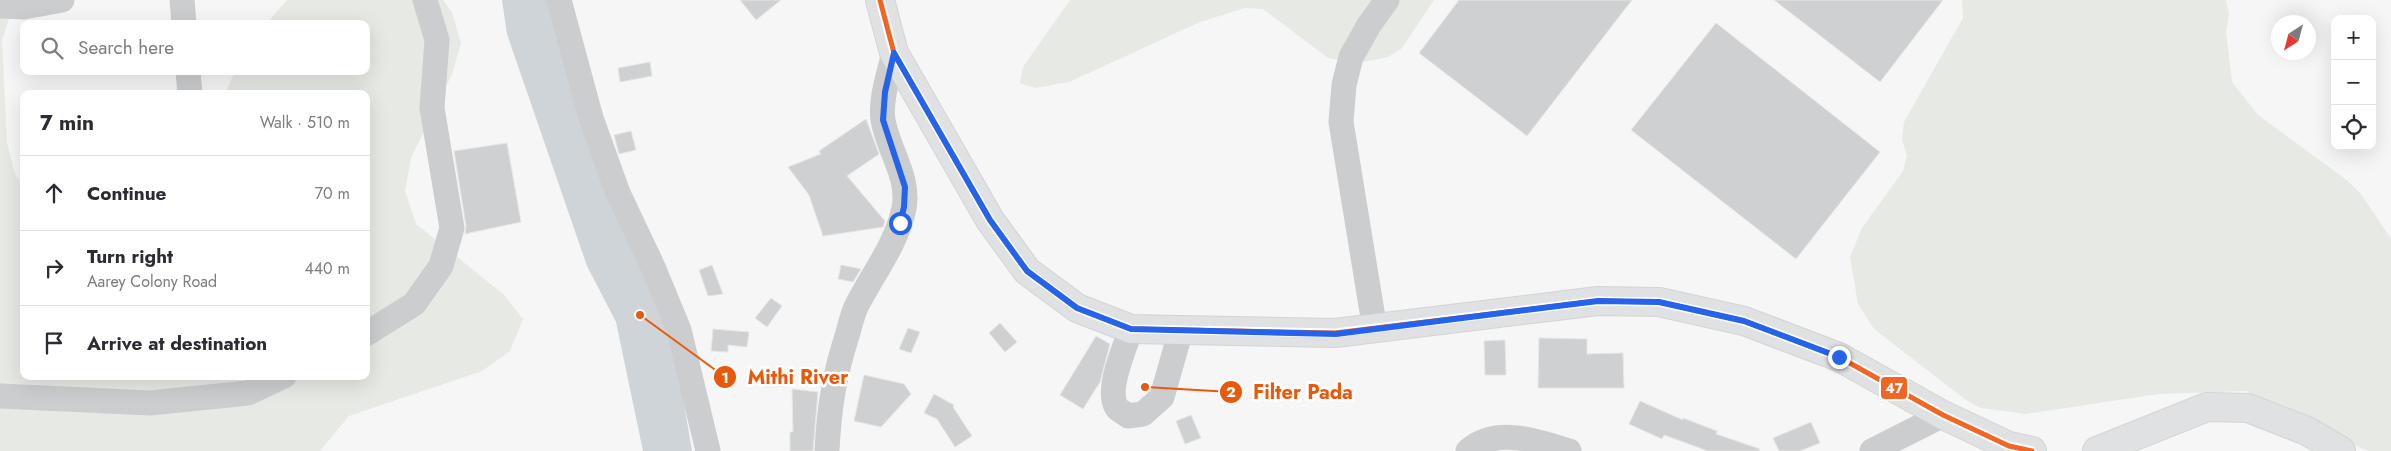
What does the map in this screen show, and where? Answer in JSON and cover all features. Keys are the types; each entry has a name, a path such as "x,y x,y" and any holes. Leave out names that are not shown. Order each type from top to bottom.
{"main road":[{"path":"880,0 894,53 990,220 1027,271 1077,308 1131,329 1336,334 1598,301 1659,302 1744,321 1839,357 1943,414 2008,446 2032,451"},
{"path":"2098,451 2207,407 2248,408 2308,430 2341,451"}],"street":[{"path":"0,6 24,7 62,0"},
{"path":"182,0 184,20"},
{"path":"370,332 414,304 441,266 452,228 432,108 437,40 425,0"},
{"path":"559,0 591,118 618,193 654,267 679,330 708,451"},
{"path":"1376,330 1341,122 1344,85 1351,57 1369,25 1387,0"},
{"path":"826,451 829,405 839,361 856,308 884,257 900,223 904,207 905,187 883,120 885,92 894,53"},
{"path":"188,75 190,90"},
{"path":"1131,329 1112,393 1117,408 1128,416 1142,414 1162,397 1181,330"},
{"path":"0,396 150,403 248,393 276,380"},
{"path":"1872,451 1943,414"},
{"path":"1468,451 1476,444 1494,438 1530,439 1569,451"}],"shaded area":[{"path":"0,0 15,0 2,40 7,143 15,174 20,181 20,380 370,380 370,90 227,90 233,75 370,75 370,20 270,20 287,0 443,0 452,12 461,43 452,74 411,158 405,191 416,224 503,294 523,319 510,351 482,371 349,416 320,451 0,451"},
{"path":"502,0 550,0 672,332 692,451 643,451 616,322 587,266 507,34"},
{"path":"1070,0 1434,0 1402,48 1388,57 1358,63 1328,58 1263,9 1245,8 1200,22 1069,82 1035,88 1020,83 1023,67"},
{"path":"1962,0 2226,0 2229,14 2226,32 2232,82 2258,115 2348,181 2361,194 2391,239 2391,451 2369,451 2354,445 2246,391 2159,394 2026,414 1981,408 1966,400 1874,329 1858,304 1850,257 1862,228 1903,171 1907,155 1902,140 1904,122 1963,18"}],"building":[{"path":"740,0 781,0 756,20"},
{"path":"1459,0 1632,0 1527,136 1419,53"},
{"path":"1774,0 1943,0 1880,82"},
{"path":"1716,23 1880,152 1796,259 1631,130"},
{"path":"650,62 652,76 620,82 618,68"},
{"path":"866,119 879,154 847,176 885,221 883,227 823,236 809,195 788,167 821,154 819,151"},
{"path":"631,131 636,150 619,154 614,135"},
{"path":"507,143 521,222 465,234 466,226 454,151"},
{"path":"712,265 723,294 708,296 699,270"},
{"path":"841,265 861,269 853,282 838,279"},
{"path":"771,298 782,306 767,327 755,318"},
{"path":"1000,323 1017,342 1005,352 989,333"},
{"path":"908,328 920,332 911,353 899,349"},
{"path":"713,329 749,332 747,347 728,345 728,352 711,351"},
{"path":"1096,336 1110,344 1100,382 1083,409 1060,395"},
{"path":"1539,338 1587,339 1587,354 1623,353 1624,388 1538,388"},
{"path":"1505,340 1506,375 1485,375 1484,341"},
{"path":"786,373 787,386 764,387 763,374"},
{"path":"864,375 904,384 911,394 881,427 854,421"},
{"path":"792,389 818,392 813,451 790,451 790,432 793,432"},
{"path":"934,394 954,405 953,407 972,436 955,447 937,419 924,413"},
{"path":"1640,401 1683,420 1683,418 1717,431 1716,434 1760,449 1759,451 1708,451 1664,435 1662,439 1629,424"},
{"path":"1191,415 1201,438 1185,444 1176,421"},
{"path":"1811,422 1820,443 1800,451 1779,451 1773,438"}],"transit line":[{"name":"47","path":"880,0 894,53 990,220 1027,271 1077,308 1131,329 1335,333 1598,301 1659,302 1744,321 1839,357 1943,415 2009,446 2032,451"}],"place":[{"name":"Mithi River","path":"640,315"},
{"name":"Filter Pada","path":"1145,387"}],"route":[{"path":"900,223 904,207 905,187 883,120 885,92 894,53 990,220 1027,271 1077,308 1131,329 1336,334 1598,301 1659,302 1744,321 1839,357"}]}
